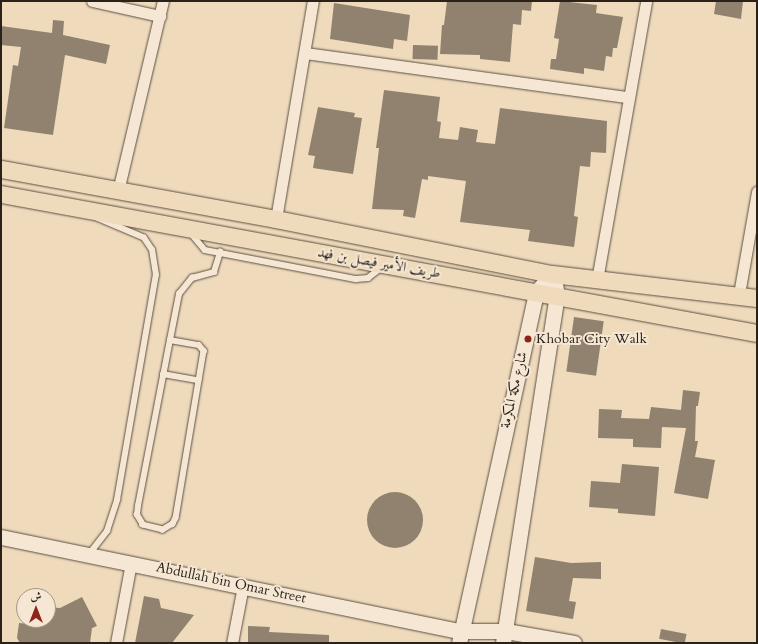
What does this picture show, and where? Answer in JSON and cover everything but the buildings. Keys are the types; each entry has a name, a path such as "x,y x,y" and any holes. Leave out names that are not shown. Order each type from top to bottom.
{"main road":[{"name":"طريف الأمير فيصل بن فهد","path":"1,169 276,219 552,274 739,294 757,298"},
{"name":"طريف الأمير فيصل بن فهد","path":"1,194 757,333"},
{"name":"شارع مكة المكرمة","path":"459,637 536,292 552,274"},
{"name":"شارع مكة المكرمة","path":"504,637 557,296 552,274"},
{"name":"Abdullah bin Omar Street","path":"1,537 243,586 483,643"},
{"name":"Abdullah bin Omar Street","path":"459,637 504,637 574,643"}],"street":[{"path":"92,1 160,16"},
{"path":"118,191 163,1"},
{"path":"276,219 313,1"},
{"path":"597,280 646,1"},
{"path":"305,52 628,97"},
{"path":"739,294 757,192"},
{"path":"116,643 131,563"},
{"path":"232,643 243,586"}],"lane":[{"path":"67,206 144,238 152,250 156,275 117,500 107,531 89,554"},
{"path":"188,228 199,245 205,250 356,279 368,278 387,265"},
{"path":"170,340 199,345 202,348 176,518 174,524 163,530 147,528 139,520 138,506 163,374 179,294 184,285 192,278 214,272 220,252"},
{"path":"163,374 198,380"}],"place":[{"name":"Khobar City Walk","path":"528,339"}]}
